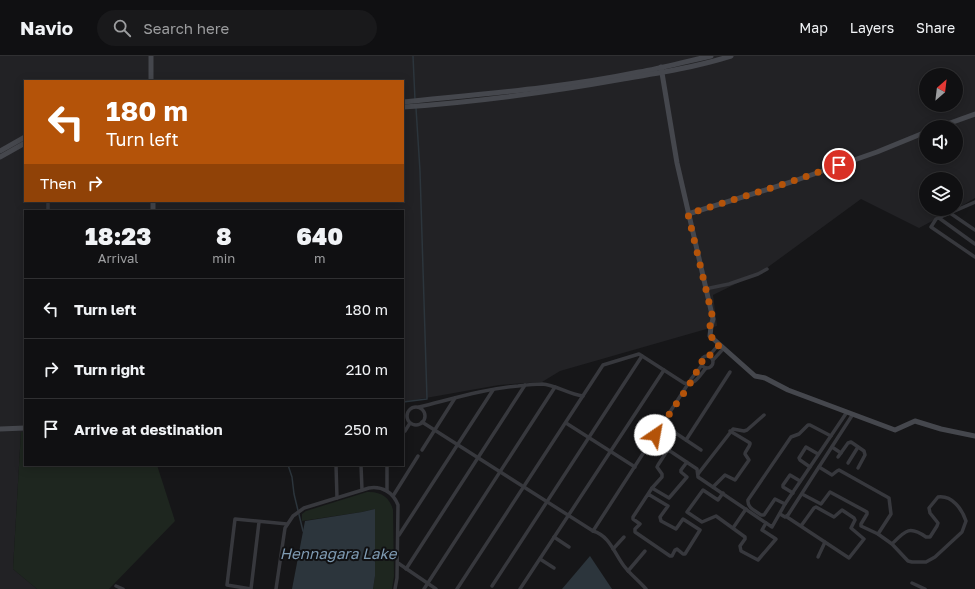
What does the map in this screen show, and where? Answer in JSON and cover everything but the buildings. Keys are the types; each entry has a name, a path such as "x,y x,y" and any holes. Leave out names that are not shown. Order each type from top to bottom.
{"street":[{"path":"151,56 151,80"},
{"path":"662,70 710,56"},
{"path":"404,107 416,103 662,70 731,56"},
{"path":"662,70 677,163 713,319 710,326 710,336 754,376 765,378 788,390 895,430 915,421 975,436"},
{"path":"404,102 416,103"},
{"path":"958,120 975,114"},
{"path":"688,214 790,182 877,152 919,135"},
{"path":"0,151 24,138"},
{"path":"0,157 24,144"},
{"path":"963,208 974,203"},
{"path":"944,216 937,219 930,227 975,257"},
{"path":"954,216 975,230"},
{"path":"937,219 975,244"},
{"path":"705,289 729,284 758,274 767,269"},
{"path":"593,531 691,379 702,365 702,358 709,356 720,344"},
{"path":"457,589 603,365 639,354 684,383 689,384 694,382 706,368 711,366 713,360 724,348"},
{"path":"492,586 642,356"},
{"path":"709,356 713,360"},
{"path":"702,365 706,368"},
{"path":"520,589 664,370"},
{"path":"686,440 730,372"},
{"path":"419,407 425,414 422,422 415,425 410,423 407,419 407,412 412,407 419,407 492,390 541,384 555,387 571,394 583,396"},
{"path":"406,569 525,385"},
{"path":"424,589 555,387"},
{"path":"398,536 492,390"},
{"path":"422,450 455,398"},
{"path":"683,519 700,530 685,554 677,549 672,556 670,556 635,532 635,529 640,524 633,519 633,517 652,488 662,477 662,474 657,467 667,451 698,470 698,477 772,527 800,481 847,412"},
{"path":"787,517 853,414"},
{"path":"698,474 730,431 736,428 744,431 748,430 764,415"},
{"path":"422,422 605,538 628,571 646,589"},
{"path":"566,422 634,467"},
{"path":"405,431 410,423"},
{"path":"662,424 700,450"},
{"path":"785,504 775,499 764,515 761,515 748,506 747,503 791,437 798,434 810,425 839,437"},
{"path":"0,429 24,428"},
{"path":"714,488 725,475 736,480 749,460 745,452 750,444 730,431"},
{"path":"838,457 850,442 864,451 865,455 858,468"},
{"path":"832,447 841,453"},
{"path":"848,463 858,447"},
{"path":"810,467 799,458 806,448 818,454"},
{"path":"393,496 418,456"},
{"path":"652,488 669,498 687,477 681,472 681,470 687,462"},
{"path":"336,466 337,498"},
{"path":"361,466 362,490"},
{"path":"387,466 387,491"},
{"path":"819,467 832,475 839,470 888,497 891,514 878,534"},
{"path":"806,472 814,476"},
{"path":"793,493 783,485 790,475 800,481"},
{"path":"276,589 285,528 286,524 293,516 304,508 362,490 376,488 387,491 393,496 398,508 398,563 395,589"},
{"path":"648,494 668,506 660,517 661,521 676,529 703,490 718,500 723,493"},
{"path":"802,494 821,504 829,492 831,492 867,512 861,525 878,534 892,544 912,562 926,562 935,557 962,532 966,521 954,501 944,496 938,497 930,508 930,513 938,523 930,537 926,537 912,530 902,535 892,544"},
{"path":"780,514 783,517 787,517 849,558 864,539 851,528 855,520 854,518 842,510 834,517 816,507 801,526"},
{"path":"733,528 746,509"},
{"path":"687,512 702,522 716,516 746,538 740,546 741,551 758,560 776,539 762,530 766,523"},
{"path":"259,522 251,589 226,587 235,519 286,524"},
{"path":"554,537 569,547"},
{"path":"613,549 624,537"},
{"path":"818,557 825,542"},
{"path":"628,571 645,551"},
{"path":"540,559 554,568"},
{"path":"398,563 436,589"},
{"path":"912,582 925,589"},
{"path":"116,586 122,589"}],"shaded area":[{"path":"0,56 975,56 975,198 963,205 963,172 919,172 919,216 942,216 919,228 861,199 764,270 713,295 717,326 560,371 542,382 499,385 404,402 404,210 24,210 24,432 21,432 13,569 37,589 0,589"},
{"path":"21,432 24,432 24,466 157,466 175,521 109,589 37,589 13,569"},
{"path":"367,492 384,496 392,505 394,576 392,589 373,589 375,576 375,509 302,521 302,514 306,511"}],"water":[{"name":"Hennagara Lake","path":"375,509 375,576 373,589 292,589 305,521"},
{"path":"590,556 612,589 562,589"}],"waterway":[{"path":"413,56 415,100"},
{"path":"404,402 427,399 420,171 416,108"},
{"path":"288,466 303,531"}],"route":[{"path":"655,435 688,384 690,384 691,379 702,365 702,358 709,356 720,344 710,336 710,326 713,319 688,214 839,165"}]}
